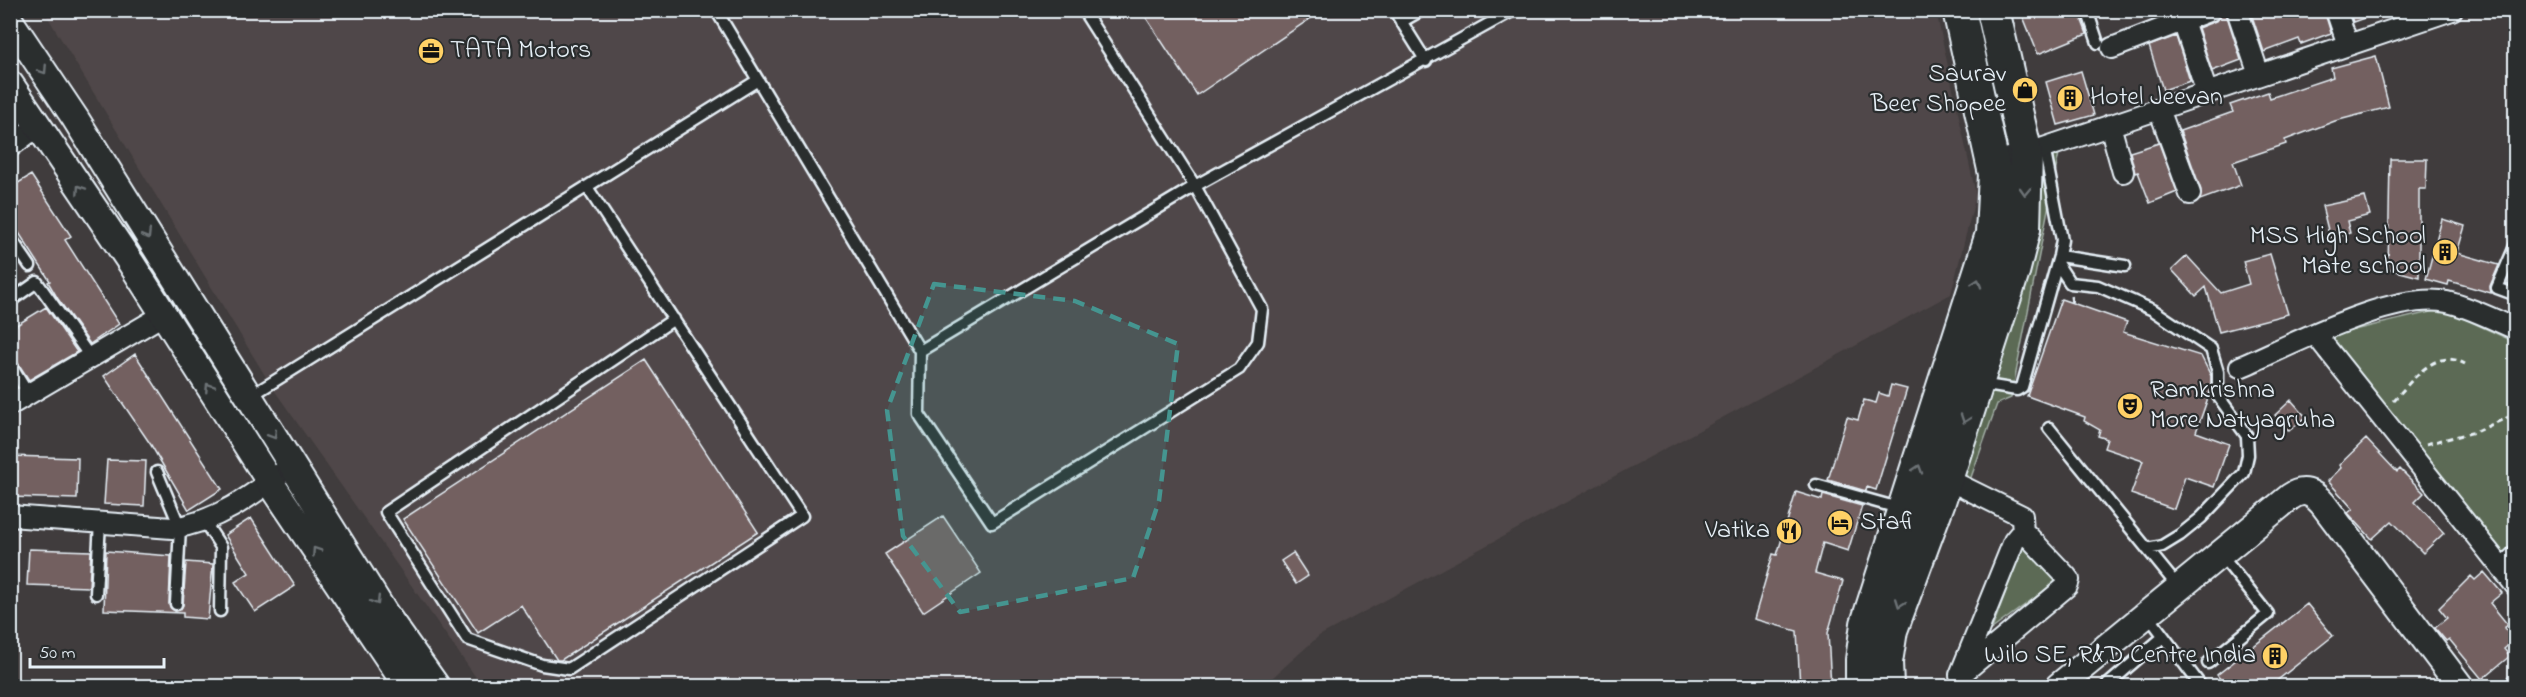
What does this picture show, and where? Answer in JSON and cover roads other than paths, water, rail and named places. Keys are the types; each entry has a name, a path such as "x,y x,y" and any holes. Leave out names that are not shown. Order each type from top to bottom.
{"main road":[{"path":"1862,687 1862,660 1867,624 1992,234 1996,201 1993,162 1959,10"},
{"path":"1887,687 1886,662 1891,630 1939,501 2013,272 2024,229 2035,150 1992,10"}],"street":[{"path":"2105,46 2211,10"},
{"path":"2237,10 2259,75"},
{"path":"2336,10 2348,45"},
{"path":"1993,162 2159,109 2452,10"},
{"path":"10,21 75,118 383,611 436,687"},
{"path":"2183,21 2206,93"},
{"path":"10,84 407,687"},
{"path":"2159,109 2190,194"},
{"path":"2110,125 2123,172"},
{"path":"10,147 38,126"},
{"path":"2240,367 2375,310 2421,301 2447,302 2516,329"},
{"path":"10,405 164,315"},
{"path":"2316,335 2407,449 2509,562 2516,586"},
{"path":"10,516 180,527 218,516 292,465"},
{"path":"1945,478 2022,516 2023,535"},
{"path":"2059,687 2295,494 2311,493 2323,504 2460,687"},
{"path":"2019,535 2027,535 2066,576 2069,580 2067,586 1963,681 2014,541 2019,535"}],"lane":[{"path":"716,10 921,351 919,414 992,523 1239,369 1258,342 1262,309 1195,186 1083,10"},
{"path":"1394,10 1426,61"},
{"path":"1401,22 1422,10"},
{"path":"921,351 1195,186 1426,61 1514,10"},
{"path":"2087,10 2105,46"},
{"path":"249,397 758,80"},
{"path":"1977,383 2017,390 2022,387 2058,260 2062,240 2035,150"},
{"path":"587,187 674,319 802,516 569,669 542,665 467,639 386,512 674,319"},
{"path":"10,237 30,266"},
{"path":"2516,244 2497,288 2516,295"},
{"path":"2058,260 2125,267"},
{"path":"2058,260 2070,283 2098,286 2153,310 2211,349 2218,372 2218,396 2247,436 2248,455 2244,473 2223,497 2180,535 2162,546 2147,549"},
{"path":"10,301 37,282 91,358"},
{"path":"10,364 29,394"},
{"path":"2049,428 2179,588"},
{"path":"157,472 180,527 176,604"},
{"path":"1816,484 1905,510"},
{"path":"204,521 221,547 220,611"},
{"path":"96,594 100,522"},
{"path":"2208,663 2268,614 2220,554"},
{"path":"2147,614 2201,686"},
{"path":"2106,687 2163,637"}],"place":[{"name":"TATA Motors","path":"431,51"},
{"name":"Saurav Beer Shopee","path":"2025,90"},
{"name":"Hotel Jeevan","path":"2070,98"},
{"name":"MSS High School Mate school","path":"2445,252"},
{"name":"Ramkrishna More Natyagruha","path":"2130,406"},
{"name":"Stafi","path":"1840,523"},
{"name":"Vatika","path":"1789,531"},
{"name":"Wilo SE, R&D Centre India","path":"2275,656"}]}
